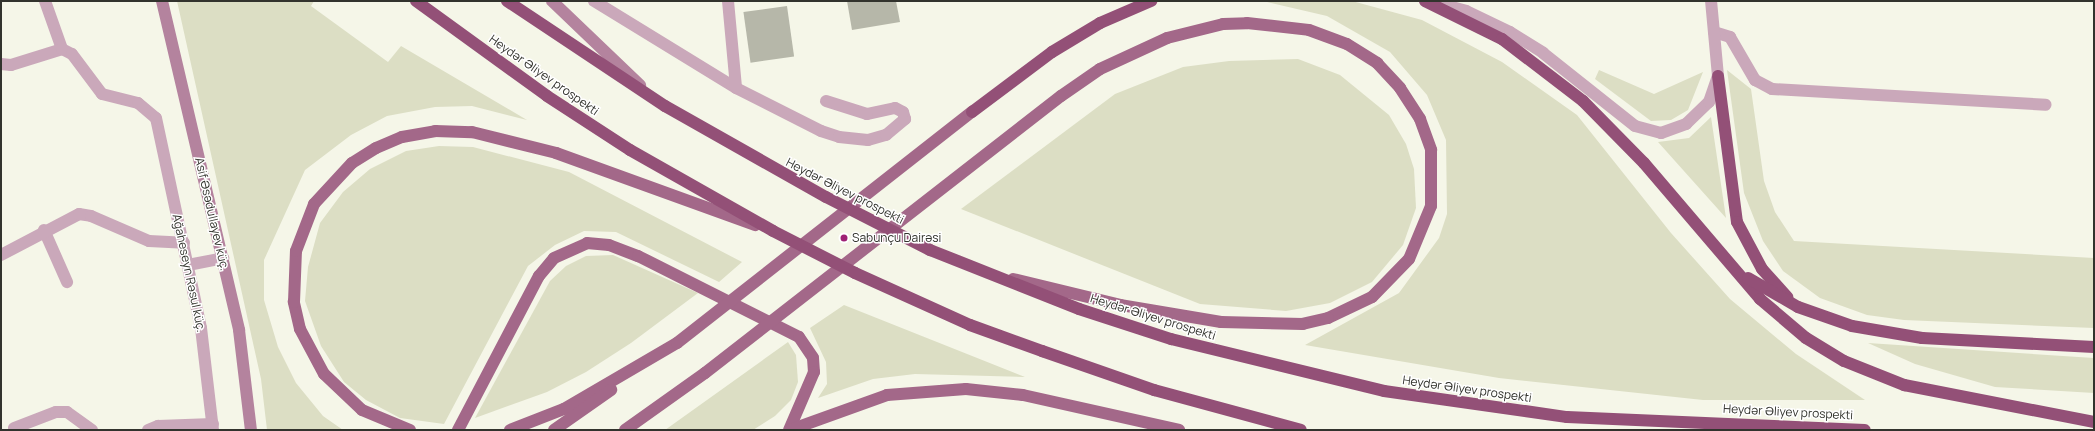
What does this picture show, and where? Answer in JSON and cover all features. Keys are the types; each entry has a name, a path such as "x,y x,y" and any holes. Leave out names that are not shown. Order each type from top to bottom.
{"highway":[{"name":"Heydər Əliyev prospekti","path":"416,1 547,96 630,150 773,231 970,325 1154,390 1301,430"},
{"name":"Heydər Əliyev prospekti","path":"507,1 665,106 826,197 930,250 1079,309 1171,339 1384,391 1567,417 1865,430"},
{"path":"972,112 1052,52 1100,23 1151,1"},
{"path":"1426,1 1502,39 1583,100 1644,163 1727,262 1779,317 1806,338 1871,374 1960,398 2094,422"},
{"path":"1718,76 1737,222 1762,269 1798,307"},
{"path":"1727,262 1753,282 1798,307 1852,326 1922,338 2094,347"}],"main road":[{"name":"Asif Əsədullayev küç.","path":"162,1 223,258 244,364 251,430"},
{"path":"552,1 665,106"},
{"path":"625,430 705,373 1001,142 1100,69 1143,47 1223,24 1272,24 1309,30 1348,44 1377,63 1420,119 1431,150 1433,180 1431,206 1422,232 1394,279 1349,310 1303,324 1229,322 1175,314 1121,305 991,273"},
{"path":"554,430 677,343 972,112"},
{"path":"410,430 362,410 324,374 300,329 294,302 296,251 314,204 352,163 376,148 402,137 434,131 472,132 556,153 773,231"},
{"path":"458,430 539,276 554,258 587,243 609,245 638,256 799,338 813,358 814,372 790,430"},
{"path":"510,430 564,410 677,343"},
{"path":"790,430 887,395 966,389 1023,395 1180,430"}],"street":[{"path":"1,64 11,65 62,49 45,1"},
{"path":"594,1 736,88 839,137 868,140 886,135 905,119 903,112 895,108 867,114 826,102"},
{"path":"728,1 736,88"},
{"path":"1426,1 1466,11 1510,32 1543,53 1620,115 1647,131 1675,130 1697,116 1709,102 1718,76 1711,1"},
{"path":"1714,32 1730,37 1755,80 1772,89 2046,105"},
{"name":"Ağaheseyn Rəsul küç.","path":"62,49 72,54 102,94 131,100 146,107 156,118 184,244 208,372 213,427"},
{"path":"1,256 44,230 79,214 91,216 149,241 184,244"},
{"path":"44,230 67,282"},
{"path":"188,265 223,258"},
{"path":"14,428 62,412 68,412 92,430"},
{"path":"148,430 158,426 213,427"}],"green space":[{"path":"177,1 314,1 311,6 388,62 401,46 527,120 472,106 435,107 387,116 351,135 305,170 264,260 264,300 278,347 296,383 323,416 343,430 267,430 261,379"},
{"path":"1352,1 1422,20 1502,62 1577,115 1671,233 1730,299 1796,354 1865,400 1703,400 1499,378 1305,345 1399,293 1439,238 1447,214 1446,140 1427,95 1390,52 1327,16 1267,2"},
{"path":"1298,59 1340,75 1389,115 1406,144 1414,169 1416,208 1403,245 1372,282 1330,303 1286,311 1200,304 961,209 1115,94 1183,67 1229,61"},
{"path":"1599,70 1654,94 1703,72 1688,110 1671,120 1651,121 1595,79"},
{"path":"1727,70 1751,89 1764,181 1775,212 1794,241 2094,258 2094,328 1904,320 1867,315 1820,298 1783,271 1763,241 1744,193"},
{"path":"1711,117 1726,218 1658,142 1689,138"},
{"path":"439,146 473,147 569,172 742,262 719,282 616,232 584,231 555,245 528,266 444,424 400,418 366,400 344,382 321,346 305,301 308,267 320,223 343,192 370,169 406,151"},
{"path":"613,255 698,293 631,343 586,372 547,392 475,418 550,281 566,266 586,256"},
{"path":"844,305 1025,377 915,374 873,379 818,398 827,384 826,362 810,328"},
{"path":"788,342 796,355 798,382 791,400 775,416 753,430 665,430"},
{"path":"1868,343 2094,358 2094,393 1995,387 1915,364"}],"building":[{"path":"847,1 896,1 900,22 852,30"},
{"path":"787,6 794,57 751,63 743,12"}],"place":[{"name":"Sabunçu Dairəsi","path":"844,238"}]}
